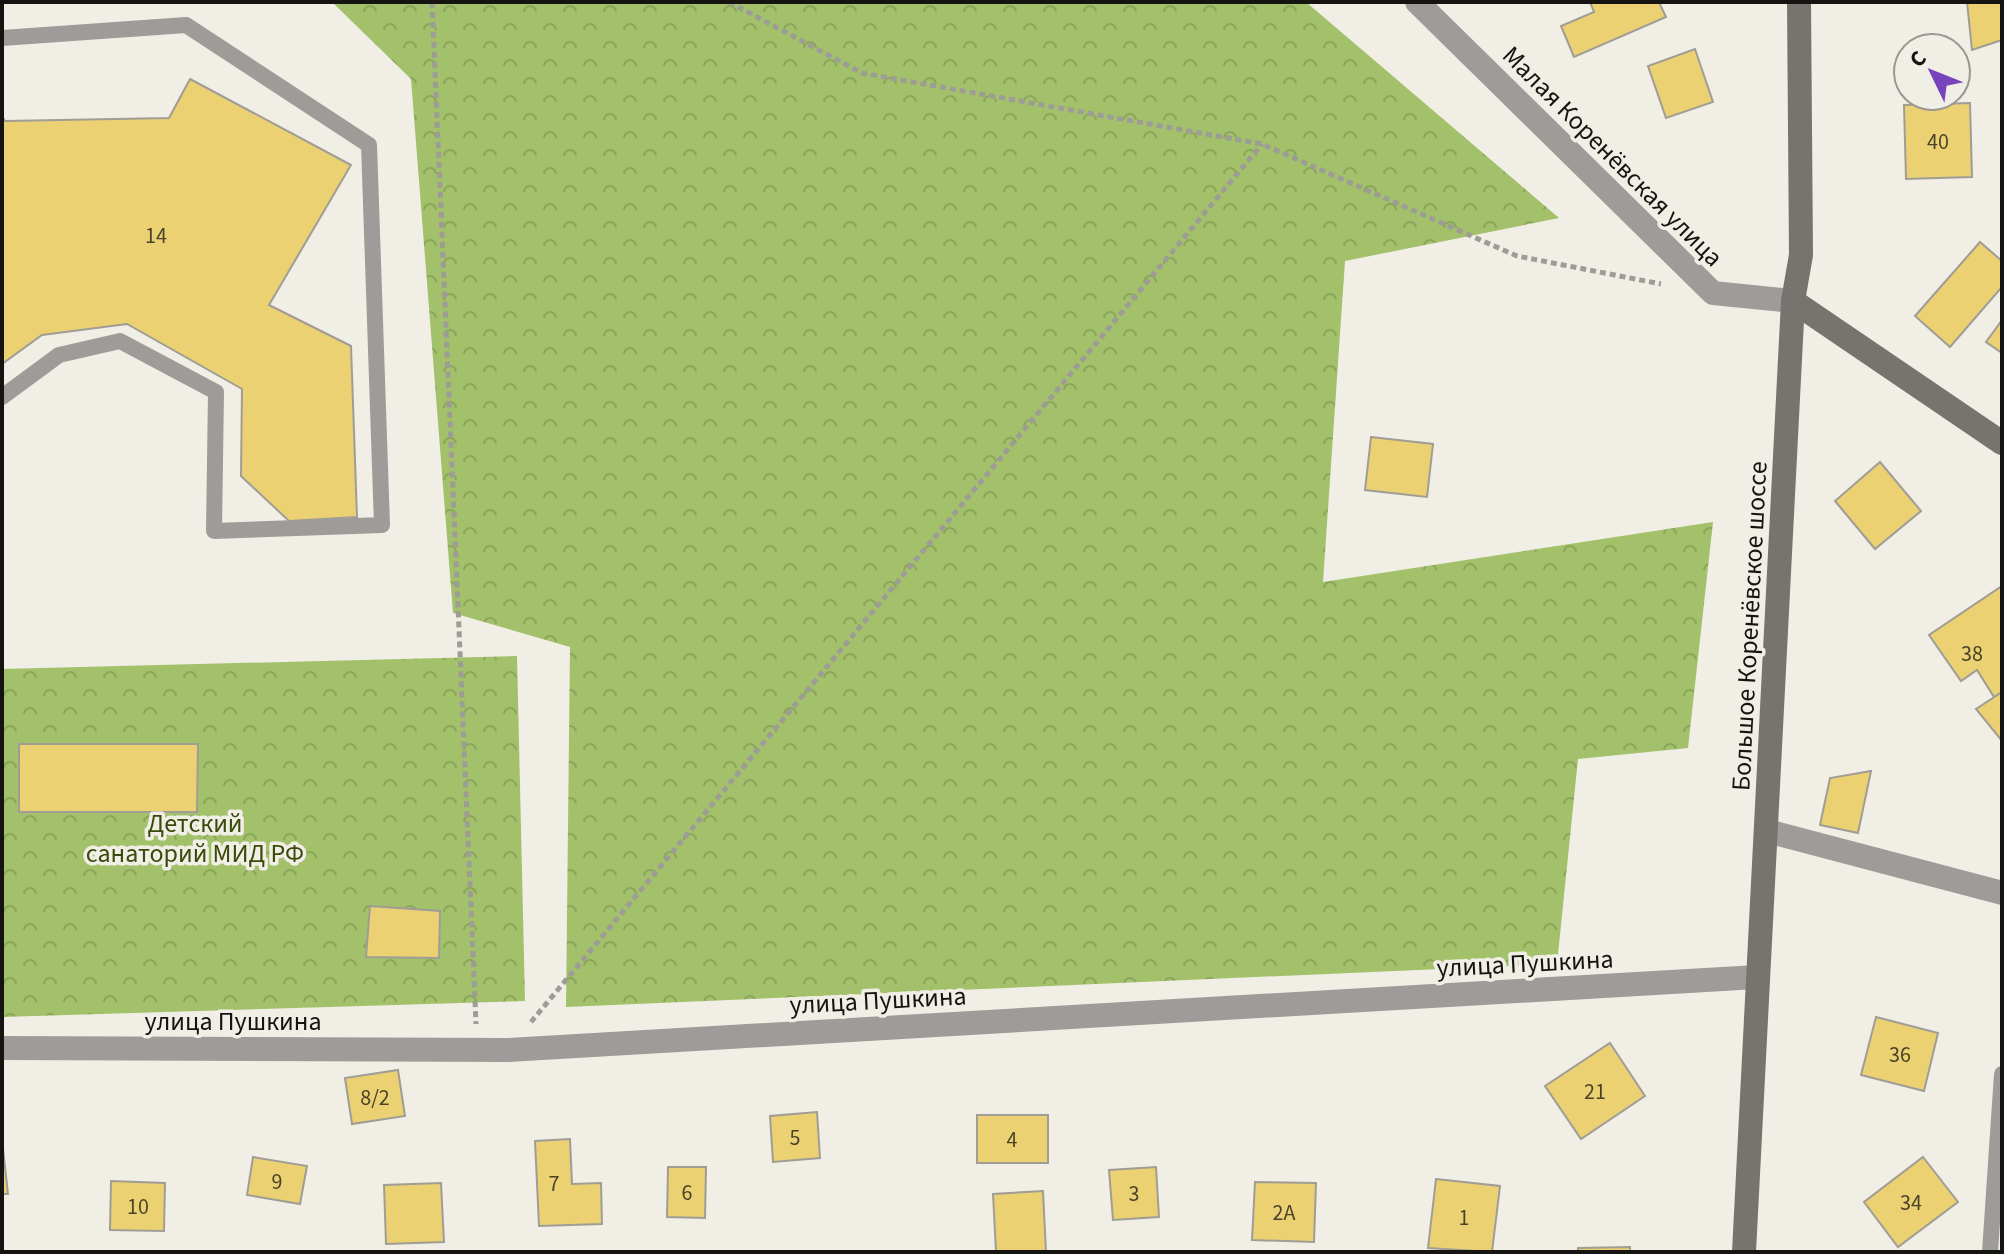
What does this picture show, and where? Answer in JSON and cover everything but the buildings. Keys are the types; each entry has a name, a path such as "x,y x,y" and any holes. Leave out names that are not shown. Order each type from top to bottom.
{"main road":[{"name":"Большое Коренёвское шоссе","path":"1744,1252 1793,301 1801,255 1799,2"},
{"path":"1793,301 2002,443"}],"street":[{"name":"Малая Коренёвская улица","path":"1417,2 1713,293 1793,301"},
{"path":"1767,831 2002,893"},
{"name":"улица Пушкина","path":"2,1048 508,1050 1757,977"}],"lane":[{"path":"2,38 186,25 369,145 382,525 214,531 216,392 120,341 59,355 2,397"},
{"path":"1990,1252 2002,1074"}],"path":[{"path":"432,2 477,1051"},
{"path":"729,2 862,73 1262,144 1517,256 1663,284"},
{"path":"508,1050 1262,144"}],"green space":[{"path":"332,2 1306,2 1559,218 1345,261 1323,582 1713,522 1688,748 1578,759 1557,964 566,1007 570,647 453,613 411,79"},
{"name":"Детский санаторий МИД РФ","path":"517,656 525,1001 2,1017 2,669"}]}
